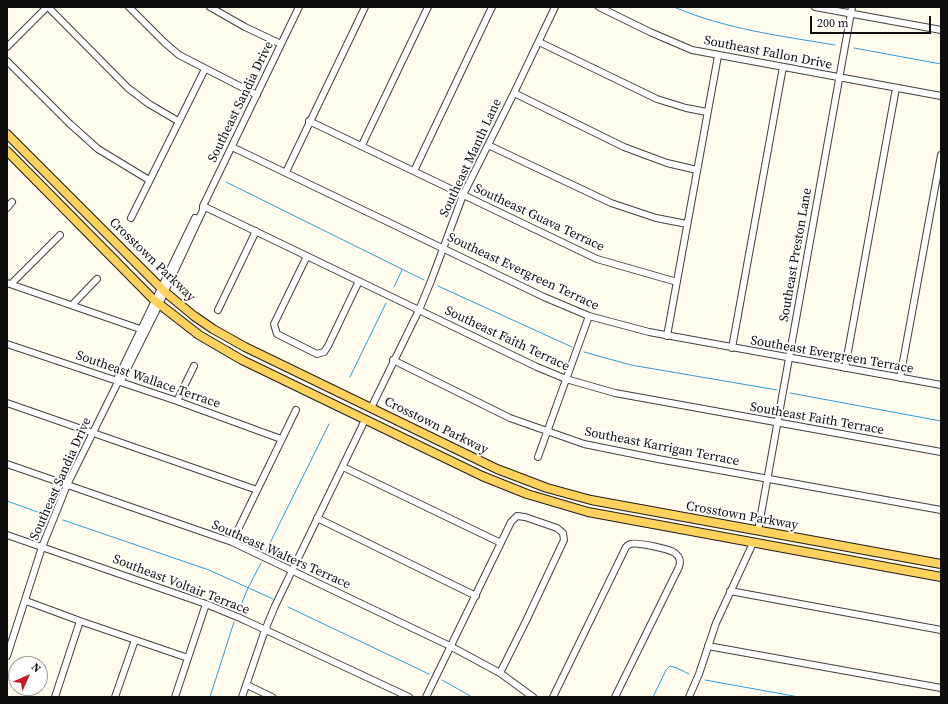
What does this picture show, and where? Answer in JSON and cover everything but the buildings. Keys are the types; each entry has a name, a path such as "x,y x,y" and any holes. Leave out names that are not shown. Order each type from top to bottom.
{"main road":[{"name":"Crosstown Parkway","path":"7,134 162,290 194,316 223,335 268,359 461,452 518,478 561,492 598,501 941,564"},
{"name":"Crosstown Parkway","path":"7,151 157,302 189,328 221,349 365,420 511,488 550,502 603,516 941,577"},
{"path":"452,461 454,454 461,452"},
{"path":"656,525 664,520 663,514"},
{"path":"882,566 886,560 896,556"}],"street":[{"path":"7,47 48,7 128,88 149,104 178,121"},
{"path":"129,7 179,55 257,96"},
{"path":"210,7 244,26 282,44"},
{"name":"Southeast Sandia Drive","path":"118,382 122,379 162,290 203,210 203,206 299,7"},
{"path":"286,172 309,121 365,7"},
{"path":"362,145 428,7"},
{"path":"414,171 492,7"},
{"name":"Southeast Manth Lane","path":"371,408 393,360 419,310 463,195 555,7"},
{"name":"Southeast Fallon Drive","path":"599,7 680,46 692,50 941,96"},
{"path":"815,7 851,10 941,30"},
{"name":"Southeast Preston Lane","path":"758,531 766,479 851,10"},
{"path":"539,42 657,99 686,108 707,112"},
{"path":"667,336 718,56"},
{"path":"7,61 69,123 98,149 149,180"},
{"path":"732,348 783,67"},
{"path":"131,218 204,69"},
{"path":"845,368 896,88"},
{"path":"514,93 624,147 667,163 697,170"},
{"name":"Southeast Guava Terrace","path":"309,121 362,145 597,260 677,282"},
{"path":"488,145 611,203 656,218 687,224"},
{"name":"Southeast Evergreen Terrace","path":"232,147 544,297 589,316 614,324 667,336 941,385"},
{"path":"900,378 941,155"},
{"path":"7,208 12,202"},
{"name":"Southeast Faith Terrace","path":"203,206 503,351 566,379 615,393 941,452"},
{"path":"218,310 256,231"},
{"path":"60,235 9,284 140,329"},
{"path":"307,256 274,324 274,329 277,334 317,354 324,352 328,346 359,281"},
{"path":"72,305 97,279"},
{"name":"Southeast Sandia Drive","path":"7,656 26,601 42,547 67,485 118,382 118,377 140,329 157,302"},
{"path":"538,457 589,316"},
{"name":"Southeast Wallace Terrace","path":"7,344 177,401 281,439"},
{"name":"Southeast Karrigan Terrace","path":"393,360 510,418 584,444 766,479 941,510"},
{"path":"177,401 194,366"},
{"path":"7,403 257,490"},
{"path":"232,542 296,410"},
{"path":"242,697 274,606 293,570 365,420"},
{"name":"Southeast Walters Terrace","path":"7,464 232,542 450,646 500,673 533,697"},
{"path":"343,467 500,543"},
{"path":"426,697 511,522 514,518 521,516 560,530 564,536 564,543 500,673"},
{"path":"317,518 476,596"},
{"name":"Southeast Voltair Terrace","path":"7,535 206,604 240,618 409,697"},
{"path":"689,697 699,674 716,623 753,543"},
{"path":"552,697 624,550 628,545 633,544 653,547 674,552 679,558 680,564 615,697"},
{"path":"730,591 941,630"},
{"path":"26,601 188,658"},
{"path":"175,697 206,604"},
{"path":"55,697 80,621"},
{"path":"115,697 135,640"},
{"path":"708,646 941,688"},
{"path":"247,685 272,697"}],"waterway":[{"path":"674,7 693,15 753,31 835,45"},
{"path":"854,48 941,64"},
{"path":"226,182 424,280"},
{"path":"394,287 402,270"},
{"path":"438,286 572,347"},
{"path":"350,377 386,303"},
{"path":"584,352 631,365 777,390"},
{"path":"790,393 941,421"},
{"path":"266,551 329,424"},
{"path":"7,501 46,515"},
{"path":"63,520 209,570 273,599"},
{"path":"239,610 261,563"},
{"path":"288,607 429,674"},
{"path":"210,697 234,622"},
{"path":"653,697 666,670 670,666 689,674"},
{"path":"442,680 472,697"},
{"path":"705,680 799,697"}]}
